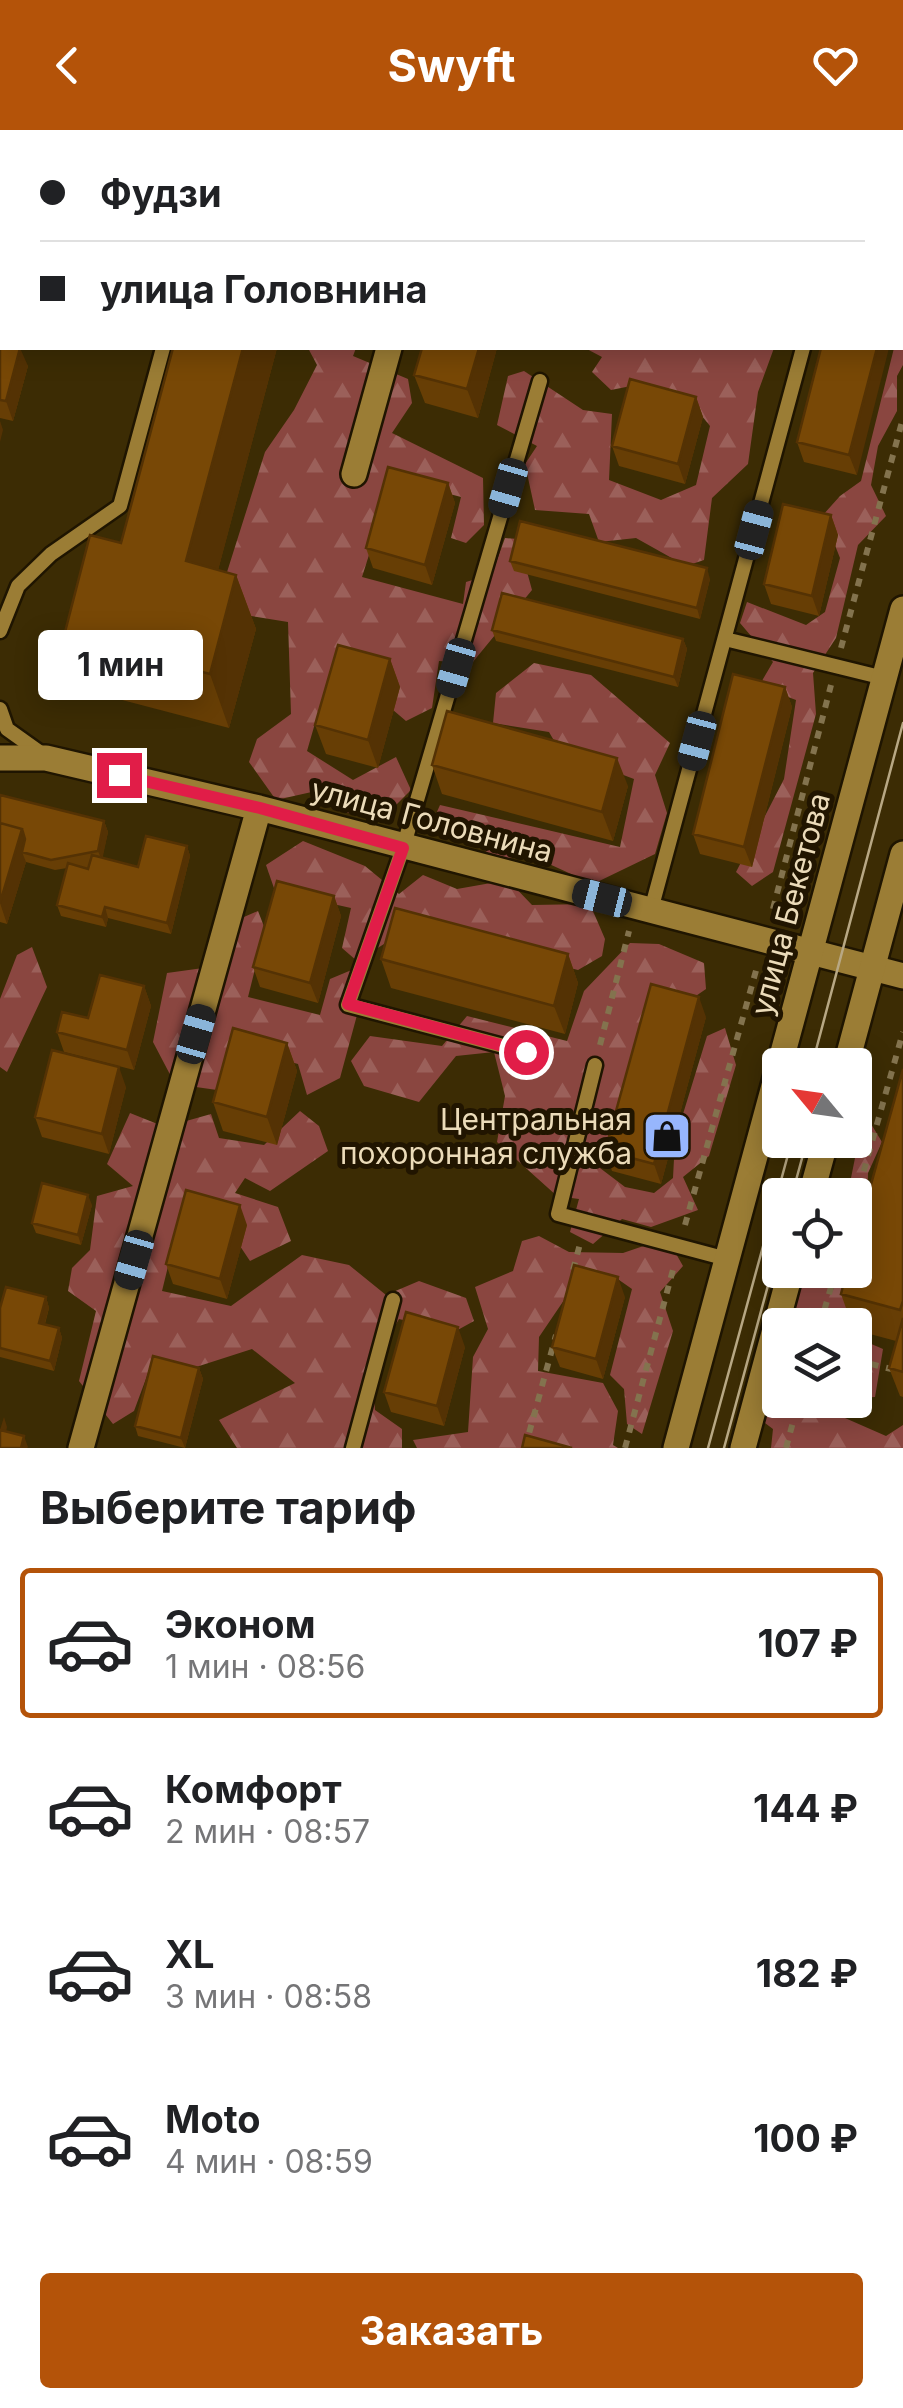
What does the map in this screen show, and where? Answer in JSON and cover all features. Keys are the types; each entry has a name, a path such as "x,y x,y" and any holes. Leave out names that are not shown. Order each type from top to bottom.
{"street":[{"path":"354,474 388,350"},
{"name":"улица Бекетова","path":"676,1448 903,609"},
{"name":"улица Головнина","path":"0,758 46,758 260,808 903,976"},
{"path":"81,1448 260,808"},
{"path":"851,1048 903,854"},
{"path":"743,1448 786,1288"}],"lane":[{"path":"0,631 18,586 51,554 120,506 162,350"},
{"path":"643,908 725,639 803,350"},
{"path":"526,1052 348,1004 403,848 540,380"},
{"path":"725,639 884,678"},
{"path":"0,710 4,728 46,758"},
{"path":"595,1065 558,1214 727,1260"},
{"path":"354,1448 393,1300"}],"path":[{"path":"773,908 783,878 794,880"},
{"path":"595,1065 643,908"},
{"path":"625,1448 757,965"},
{"path":"750,990 762,992"},
{"path":"862,1178 903,1032 891,1028"},
{"path":"571,1280 586,1223"},
{"path":"525,1448 560,1317"},
{"path":"872,1364 903,1372"},
{"path":"786,1448 794,1418"}],"green space":[{"path":"309,350 355,350 353,356 408,379 412,403 392,433 483,478 484,525 466,543 451,538 461,497 393,479 362,577 463,604 466,582 492,574 505,538 518,539 532,590 472,663 439,661 432,708 406,721 379,698 371,664 333,661 307,751 353,780 396,757 411,790 381,820 344,812 325,789 276,800 249,762 257,739 291,714 288,622 215,610 265,452 294,410 317,365"},
{"path":"589,350 773,350 758,392 748,464 712,498 704,560 686,566 636,538 599,542 589,514 535,510 525,464 537,446 497,425 508,376 524,371 583,410 612,414 609,480 661,500 696,485 710,426 685,395 636,385 611,390 592,372 602,357"},
{"path":"894,350 903,350 903,365 897,376 897,411 878,446 871,485 886,516 858,545 836,638 813,673 816,714 773,872 752,886 736,872 784,779 796,700 759,686 773,662 740,623 747,602 806,625 825,612 840,558 823,515 861,481"},
{"path":"534,663 591,675 670,743 655,775 667,813 655,854 593,884 536,858 495,858 436,814 440,805 620,847 634,779 560,751 549,732 493,723 496,693"},
{"path":"303,841 365,866 399,894 423,875 457,889 508,880 532,905 590,904 605,939 602,956 578,970 411,927 357,961 342,948 351,908 275,891 266,865"},
{"path":"258,911 265,929 248,997 320,1015 330,979 354,969 360,1004 340,1078 307,1095 298,1064 235,1046 217,1090 175,1084 153,1042 167,973 225,965 237,920"},
{"path":"630,943 659,944 704,963 706,989 690,1000 614,1123 596,1165 625,1187 654,1193 673,1178 675,1140 707,1036 725,1028 736,1065 709,1156 683,1177 698,1210 651,1227 622,1219 593,1244 570,1232 579,1199 557,1196 497,1142 505,1096 494,1052 456,1056 419,1102 364,1086 351,1061 370,1036 442,1046 467,1016 567,1041 584,991"},
{"path":"32,947 47,987 7,1072 0,1067 0,999 17,955"},
{"path":"300,1111 319,1126 328,1151 270,1191 245,1178 235,1193 278,1207 291,1241 250,1261 214,1207 183,1205 162,1291 231,1306 302,1255 349,1265 386,1295 419,1281 466,1298 474,1321 454,1332 399,1319 372,1365 375,1410 402,1429 402,1448 237,1448 219,1420 295,1383 252,1349 193,1368 154,1357 134,1411 113,1424 79,1381 96,1311 68,1291 72,1268 90,1250 97,1196 133,1186 107,1164 130,1113 165,1127 211,1114 219,1138 264,1145"},
{"path":"872,1126 882,1142 868,1178 851,1178 855,1158 872,1158"},
{"path":"539,1236 569,1252 623,1253 667,1238 683,1266 660,1292 673,1331 642,1434 627,1424 624,1389 610,1375 632,1289 612,1275 579,1278 539,1337 538,1371 603,1383 618,1411 613,1445 618,1448 417,1448 413,1440 468,1432 473,1357 488,1329 475,1287 513,1271 522,1241"},
{"path":"790,1288 853,1288 847,1308 781,1308"},
{"path":"872,1344 883,1349 872,1397"},
{"path":"762,1405 762,1418 845,1418 886,1436 903,1425 903,1448 771,1448 773,1429 753,1414"}],"building":[{"path":"0,350 19,350 6,401 0,400"},
{"path":"172,350 242,350 186,561 236,575 210,674 64,636 90,535 121,543"},
{"path":"421,350 478,350 467,389 414,375"},
{"path":"820,350 876,350 849,455 797,442"},
{"path":"630,379 696,397 678,464 612,446"},
{"path":"388,467 448,483 425,565 366,548"},
{"path":"783,504 831,515 812,596 764,584"},
{"path":"520,521 707,568 697,608 510,561"},
{"path":"502,593 683,639 674,677 492,630"},
{"path":"338,645 390,659 368,740 315,725"},
{"path":"733,674 785,687 744,847 693,834"},
{"path":"447,711 617,758 602,812 432,765"},
{"path":"0,795 104,821 98,851 51,860 22,852 22,829 0,823"},
{"path":"0,823 22,829 0,903"},
{"path":"146,836 187,846 167,923 105,907 102,917 57,905 68,863 88,869 92,855 138,867"},
{"path":"277,881 334,896 310,983 253,967"},
{"path":"395,908 568,954 554,1006 381,959"},
{"path":"100,975 144,986 127,1050 57,1032 62,1012 88,1018"},
{"path":"651,984 699,997 654,1164 605,1151"},
{"path":"233,1028 287,1043 267,1117 213,1102"},
{"path":"52,1050 119,1067 102,1134 35,1117"},
{"path":"903,1069 900,1310 841,1294 842,1288 872,1288 872,1181"},
{"path":"42,1183 88,1195 78,1235 32,1223"},
{"path":"186,1190 240,1205 220,1279 166,1264"},
{"path":"574,1265 618,1277 596,1359 552,1347"},
{"path":"6,1287 46,1297 39,1323 59,1328 50,1361 0,1348 0,1308"},
{"path":"406,1312 458,1327 437,1406 384,1392"},
{"path":"903,1318 903,1372 889,1368"},
{"path":"153,1356 199,1368 181,1438 135,1426"},
{"path":"0,1430 24,1436 21,1448 0,1448"},
{"path":"525,1435 572,1448 522,1448"}],"tram line":[{"path":"817,1048 903,723"},
{"path":"708,1448 787,1158"},
{"path":"797,1178 802,1158"},
{"path":"724,1448 767,1288"}],"place":[{"name":"Центральная похоронная служба","path":"667,1136"}],"route":[{"path":"119,775 260,808 403,848 348,1004 526,1052"}]}
